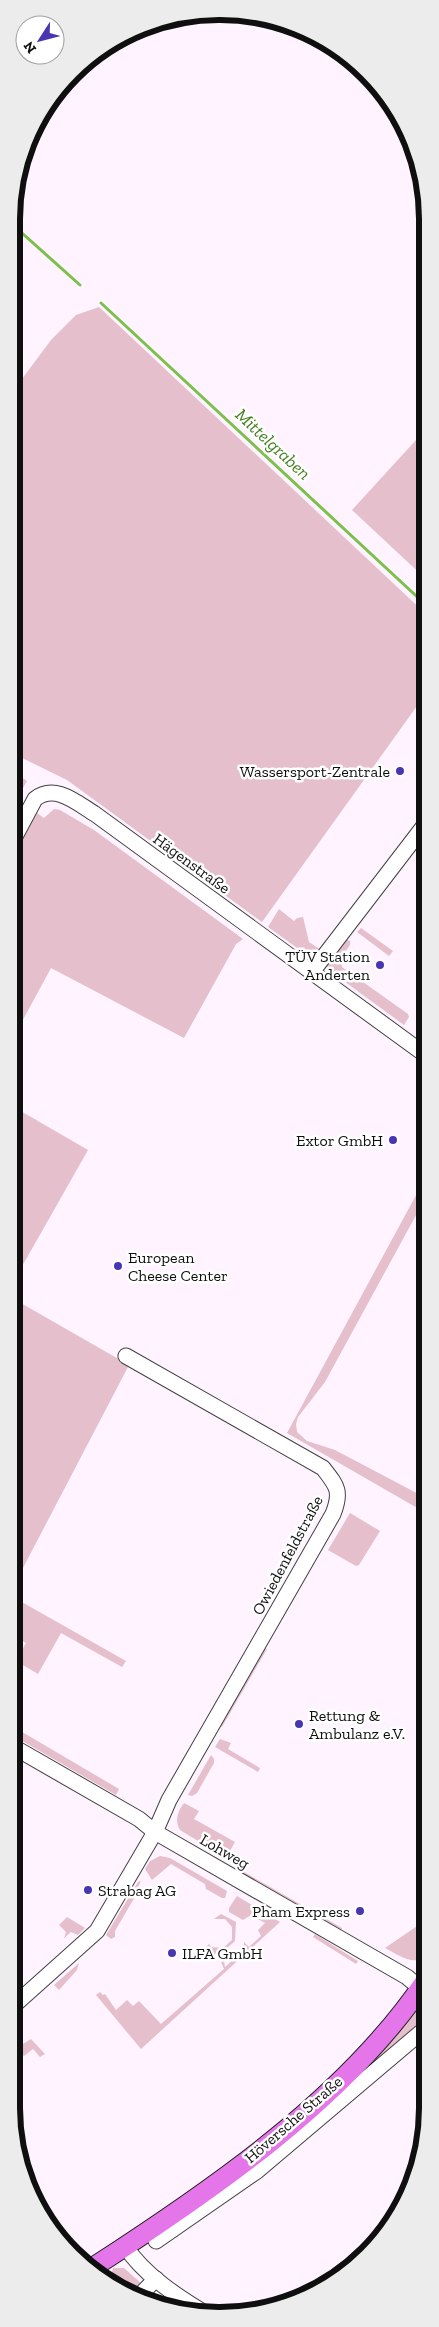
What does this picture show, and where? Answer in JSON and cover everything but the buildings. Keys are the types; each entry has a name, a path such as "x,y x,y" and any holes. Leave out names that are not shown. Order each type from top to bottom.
{"main road":[{"name":"Höversche Straße","path":"97,2265 140,2241 303,2113 346,2074 419,1993"}],"street":[{"name":"Hägenstraße","path":"20,827 35,799 46,792 54,792 70,798 95,814 419,1050"},
{"path":"312,972 419,832"},
{"name":"Owiedenfeldstraße","path":"20,2000 97,1931 155,1832 169,1800 333,1514 338,1502 338,1488 323,1468 126,1356"},
{"name":"Lohweg","path":"20,1751 139,1819 155,1832 419,1984"},
{"path":"191,2305 135,2261 140,2241 257,2172 419,2034"},
{"path":"143,2292 156,2279"}],"shaded area":[{"path":"99,307 419,607 419,703 262,922 67,780 20,757 20,382 51,340 76,315"},
{"path":"419,437 419,573 352,510"},
{"path":"20,776 27,781 20,793"},
{"path":"54,809 60,810 94,830 243,939 236,944 184,1038 51,968 20,1025 20,843 37,813 44,818"},
{"path":"279,909 294,921 297,918 303,917 309,942 321,950 314,960 268,927"},
{"path":"361,928 393,951 389,956 357,932"},
{"path":"344,938 350,941 350,945 341,958 342,967 408,1014 409,1017 404,1025 322,965"},
{"path":"20,1111 88,1150 20,1270"},
{"path":"419,1190 419,1210 325,1382 298,1417 296,1424 297,1432 307,1441 335,1450 419,1494 419,1509 287,1433"},
{"path":"20,1303 129,1365 20,1574"},
{"path":"350,1513 380,1531 359,1565 356,1566 328,1550"},
{"path":"20,1601 126,1661 122,1667 61,1633 38,1674 20,1663 20,1654 26,1643 20,1640"},
{"path":"264,1648 267,1649 222,1727 220,1725"},
{"path":"20,1731 119,1789 116,1795 20,1740"},
{"path":"220,1739 231,1743 228,1749 260,1768 258,1772 215,1747"},
{"path":"211,1755 214,1763 197,1793 192,1796 188,1795"},
{"path":"20,1759 127,1820 20,1761"},
{"path":"184,1803 199,1811 194,1819 235,1842 226,1858 180,1830 177,1823 178,1816"},
{"path":"160,1856 170,1858 227,1891 225,1898 206,1889 205,1884 171,1864 152,1880 145,1869 150,1861"},
{"path":"237,1868 342,1928 341,1931 236,1870"},
{"path":"141,1881 135,1893 136,1895 115,1931 115,1937 111,1939 106,1935 138,1882"},
{"path":"237,1896 280,1922 141,2049 96,1995 100,1992 103,1995 105,1994 116,2010 127,2000 133,2006 139,2001 161,2024 224,1969 221,1962 224,1961 225,1967 244,1950 244,1942 249,1947 261,1936 258,1930 265,1923 251,1915 243,1920 229,1912 229,1908"},
{"path":"221,1914 236,1922 235,1941 210,1957 203,1950 209,1944 211,1947 223,1948 232,1940 232,1927 225,1919 214,1919"},
{"path":"67,1917 85,1928 78,1935 71,1932 64,1938 66,1932 59,1925"},
{"path":"419,1925 419,1960 406,1959 385,1948"},
{"path":"315,1934 358,1961 356,1964 313,1937"},
{"path":"79,1963 77,1970 59,1990 54,1985"},
{"path":"419,2010 419,2024 352,2084 413,2012"},
{"path":"31,2039 45,2054 40,2057 33,2049 24,2056 20,2053 20,2046"},
{"path":"113,2268 124,2268 142,2284 136,2289 120,2280 112,2272"},
{"path":"152,2292 162,2298 155,2296 150,2294"}],"waterway":[{"name":"Mittelgraben","path":"20,231 80,285"},
{"name":"Mittelgraben","path":"101,303 419,599"}],"place":[{"name":"Wassersport-Zentrale","path":"400,771"},
{"name":"TÜV Station Anderten","path":"380,965"},
{"name":"Extor GmbH","path":"393,1140"},
{"name":"European Cheese Center","path":"118,1266"},
{"name":"Rettung & Ambulanz e.V.","path":"299,1724"},
{"name":"Strabag AG","path":"88,1890"},
{"name":"Pham Express","path":"360,1911"},
{"name":"ILFA GmbH","path":"172,1953"}]}
